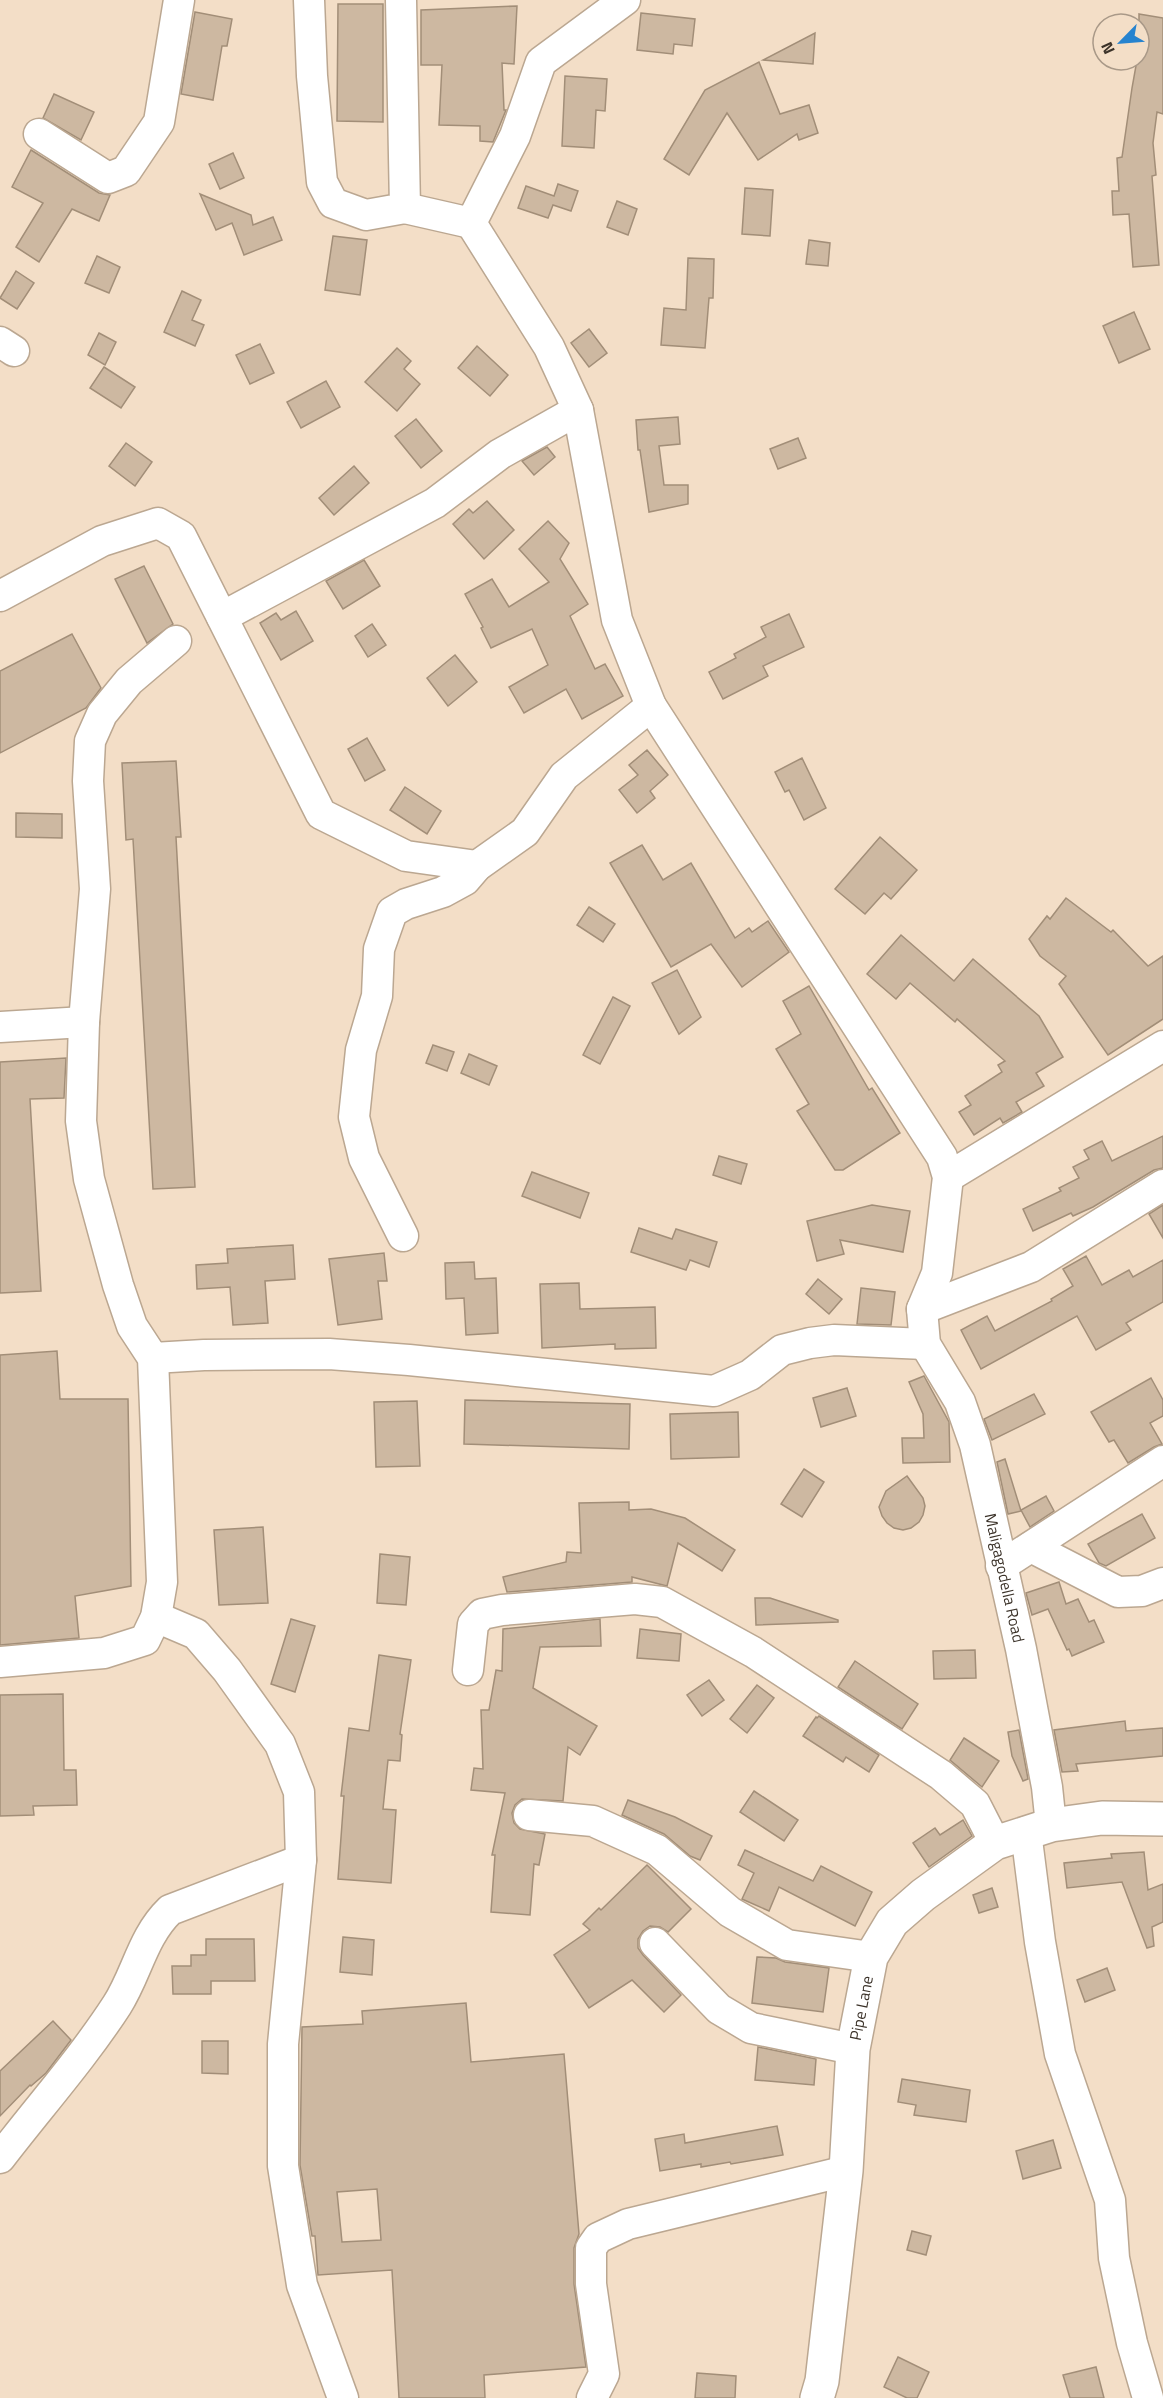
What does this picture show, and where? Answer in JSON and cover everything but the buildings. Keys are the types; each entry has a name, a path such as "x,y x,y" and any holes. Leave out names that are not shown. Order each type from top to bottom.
{"street":[{"path":"39,134 108,178 126,171 159,122 179,0"},
{"path":"153,1358 204,1355 329,1354 714,1391 750,1375 782,1350 810,1342 834,1340 925,1344 921,1310 937,1274 948,1177 942,1157 651,706 617,620 578,410 549,347 471,223 405,208 366,215 333,204 322,182 312,76 309,0"},
{"path":"401,0 405,208"},
{"path":"471,223 515,136 541,62 625,0"},
{"path":"222,617 435,503 500,454 578,410"},
{"path":"0,596 102,541 158,523 181,536 321,814 406,856 477,866"},
{"path":"0,1662 104,1653 145,1640 156,1617 162,1582 153,1358 132,1326 118,1285 89,1179 81,1121 84,1022 95,889 88,781 90,741 102,714 129,681 176,641"},
{"path":"403,1236 364,1158 354,1117 362,1050 377,996 380,949 392,912 406,904 443,892 465,880 477,866 525,832 564,776 651,706"},
{"path":"0,1027 84,1022"},
{"path":"948,1177 1163,1046"},
{"path":"921,1310 1030,1267 1163,1185"},
{"name":"Maligagodella Road","path":"925,1344 960,1402 975,1445 1022,1650 1047,1787 1039,1829 1040,1942 1060,2054 1110,2200 1113,2258 1132,2343 1148,2398"},
{"path":"1001,1566 1163,1461"},
{"path":"1031,1547 1118,1592 1142,1591 1163,1583"},
{"path":"468,1670 473,1624 482,1614 501,1610 635,1599 662,1602 753,1652 942,1775 975,1804 995,1843"},
{"path":"156,1617 196,1634 227,1670 280,1744 299,1792 301,1860 283,2044 283,2166 302,2285 343,2398"},
{"path":"529,1815 593,1821 657,1850 730,1912 787,1945 871,1957"},
{"name":"Pipe Lane","path":"817,2398 822,2380 846,2170 853,2049 871,1957 892,1922 923,1895 995,1843 1039,1829 1102,1818 1163,1819"},
{"path":"0,2158 81,2056 118,2003 155,1925 170,1910 301,1860"},
{"path":"655,1943 718,2009 751,2028 853,2049"},
{"path":"592,2398 604,2374 591,2284 591,2248 598,2238 628,2224 846,2170"}]}
